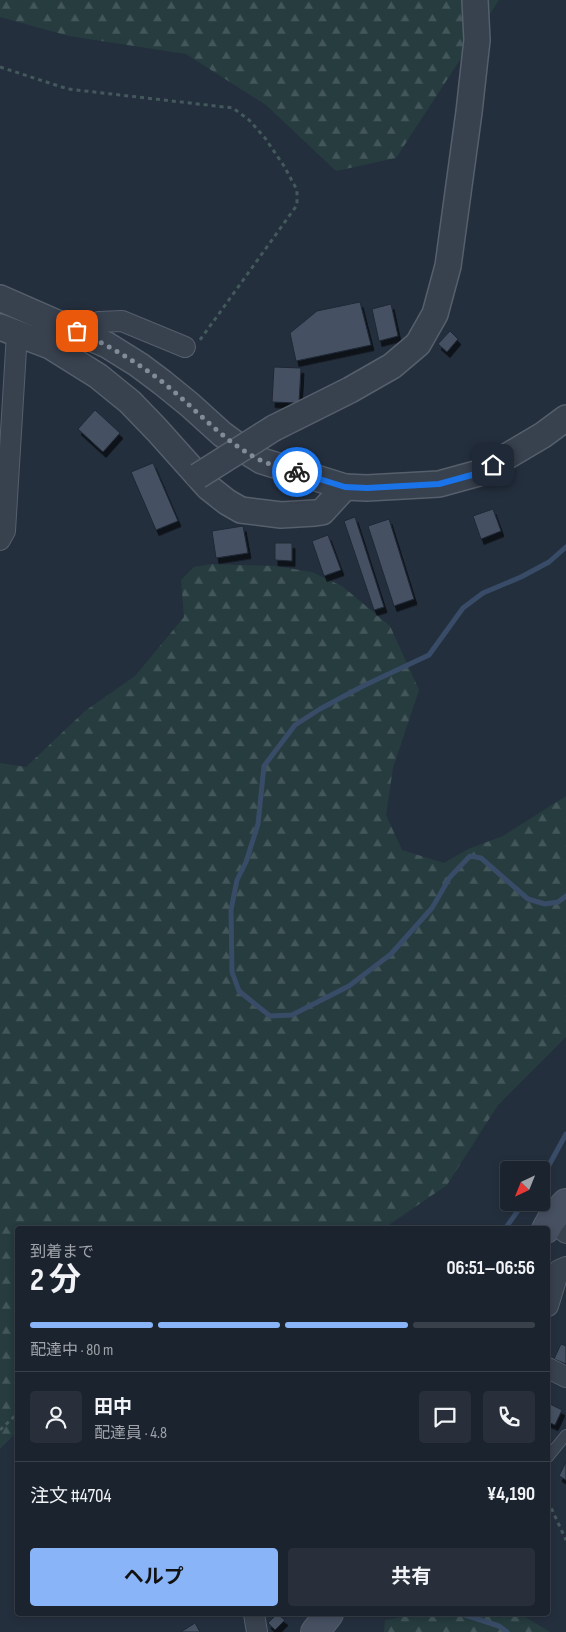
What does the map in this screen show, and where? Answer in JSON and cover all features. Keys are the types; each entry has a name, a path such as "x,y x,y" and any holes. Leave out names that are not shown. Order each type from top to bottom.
{"main road":[{"path":"315,1632 327,1616"}],"street":[{"path":"198,476 274,428 350,390 392,366 418,344 435,314 448,266 477,40 475,0"},
{"path":"0,298 107,345 147,371 190,405 222,434 262,461 345,487 367,488 439,484 479,473 543,435 566,418"},
{"path":"88,336 99,322 122,321 185,347"},
{"path":"0,540 5,531 9,330 50,346 98,376 130,402 198,476 227,502 241,510 281,515 322,512 345,487"},
{"path":"550,1299 558,1270 566,1267"},
{"path":"550,1369 566,1377"},
{"path":"254,1616 257,1632"}],"lane":[{"path":"550,1455 566,1435"}],"path":[{"path":"0,67 68,89 233,108 249,120 265,138 279,159 297,190 297,205 199,340 195,345 185,347"},
{"path":"0,1430 15,1416"},
{"path":"550,1505 566,1540"}],"green space":[{"path":"0,0 499,0 396,158 336,171 266,105 186,54 69,36 0,17"},
{"path":"212,564 275,566 312,572 342,586 390,626 419,690 393,768 386,815 402,850 444,863 468,849 503,836 566,796 566,1037 498,1105 447,1185 387,1226 15,1226 15,1434 0,1449 0,763 26,767 85,711 135,676 184,617 181,580 194,567"},
{"path":"407,1616 523,1616 550,1632 384,1632 385,1620"}],"building":[{"path":"360,302 371,345 296,361 290,333 317,311"},
{"path":"391,304 398,336 379,341 372,309"},
{"path":"450,331 458,339 447,352 438,344"},
{"path":"274,367 301,368 299,403 272,402"},
{"path":"95,410 120,433 103,452 78,429"},
{"path":"153,463 178,521 156,530 131,472"},
{"path":"493,509 501,531 481,539 473,516"},
{"path":"355,517 384,607 374,610 344,521"},
{"path":"389,519 414,599 394,606 368,526"},
{"path":"243,526 248,553 216,558 212,531"},
{"path":"328,535 341,570 324,576 312,541"},
{"path":"275,543 292,543 292,561 275,560"},
{"path":"561,1344 566,1346 566,1364 554,1359"},
{"path":"550,1404 562,1410 555,1425 550,1423"},
{"path":"566,1462 566,1480 559,1476"},
{"path":"275,1616 280,1616 285,1620 275,1630 268,1623"},
{"path":"195,1623 200,1632 181,1632"}],"waterway":[{"path":"566,547 549,562 521,577 483,593 463,608 429,655 363,686 295,725 264,766 258,824 246,862 237,880 231,910 232,972 239,991 270,1016 292,1015 349,986 391,954 432,908 450,877 470,856 481,858 528,899 545,904 558,902 566,896"},
{"path":"550,1163 566,1134"},
{"path":"507,1226 518,1211"},
{"path":"468,1616 499,1626 507,1632"}],"way so far":[{"path":"77,331 107,345 139,365 241,448 262,461 297,472"}],"route":[{"path":"297,472 345,487 367,488 439,484 479,473 493,465"}]}
